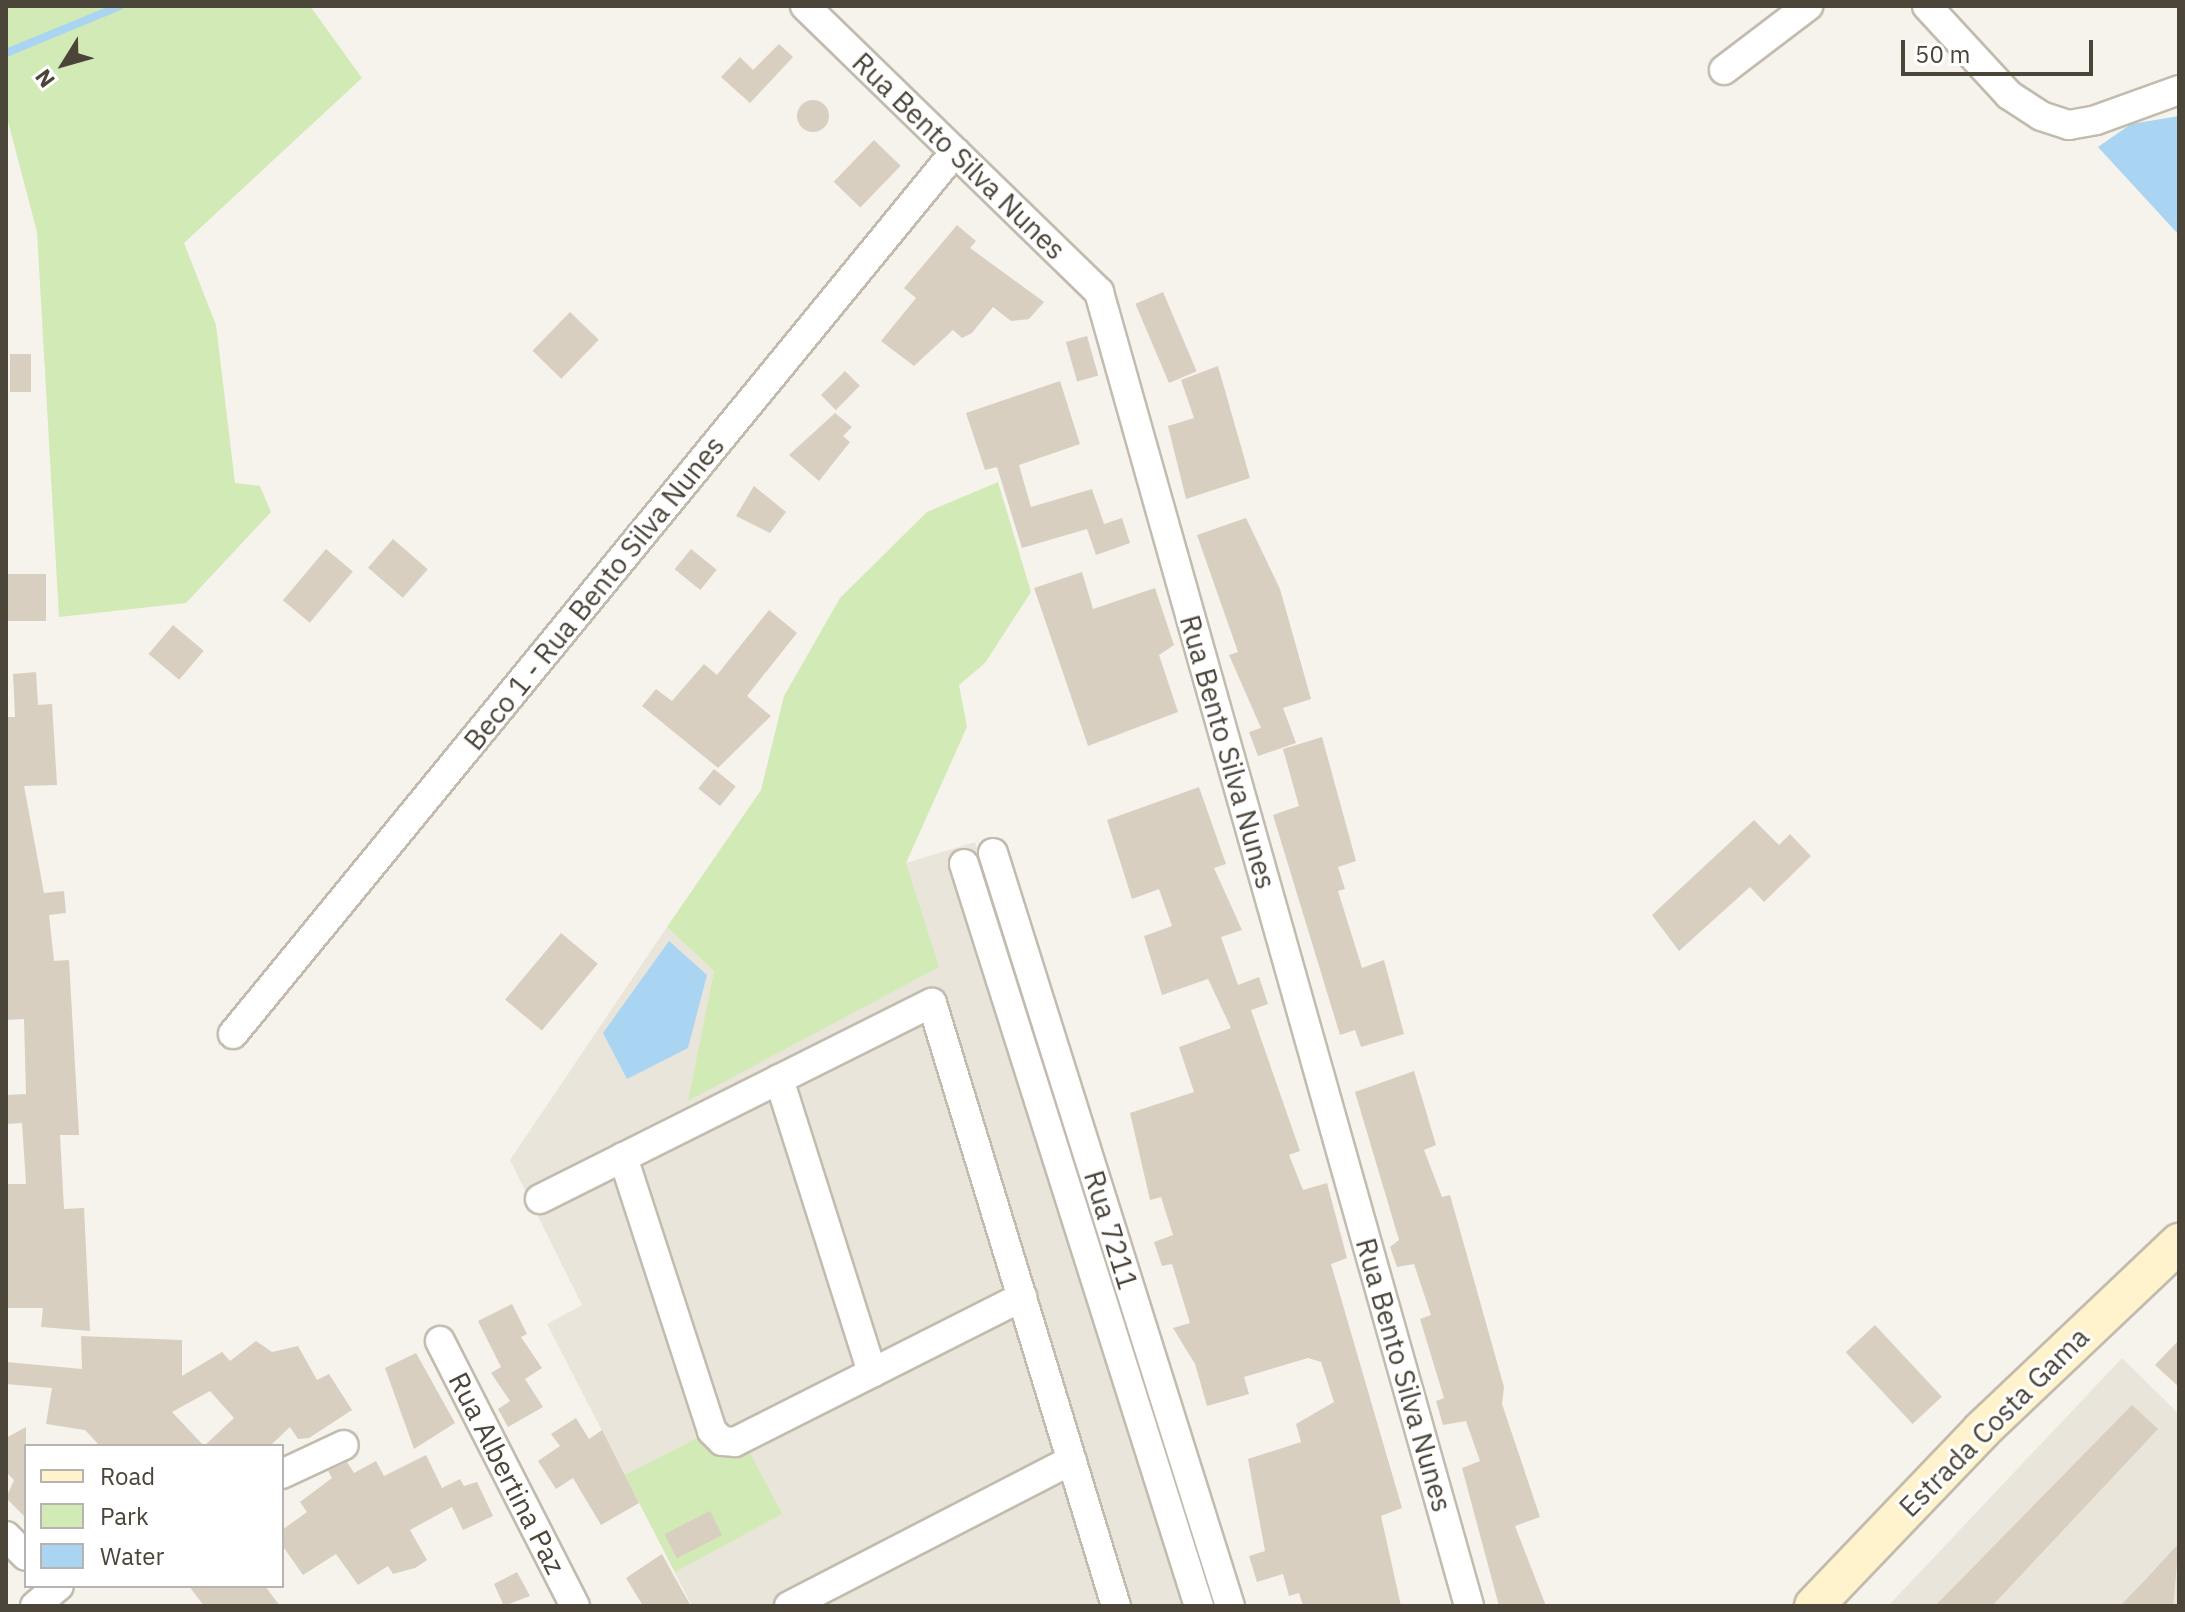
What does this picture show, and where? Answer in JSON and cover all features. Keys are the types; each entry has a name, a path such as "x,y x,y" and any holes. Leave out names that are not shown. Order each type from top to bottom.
{"main road":[{"name":"Estrada Costa Gama","path":"1814,1606 1982,1430 2177,1250"}],"street":[{"name":"Rua Bento Silva Nunes","path":"805,6 1099,292 1469,1606"},
{"path":"1724,70 1808,6"},
{"path":"1927,6 2009,95 2041,116 2069,125 2096,120 2179,90"},
{"name":"Beco 1 - Rua Bento Silva Nunes","path":"233,1034 955,152"},
{"name":"Rua 7211","path":"993,853 1230,1606"},
{"path":"964,864 1199,1606"},
{"path":"540,1199 932,1003 1116,1606"},
{"path":"779,1079 872,1373"},
{"path":"623,1157 712,1431 722,1441 735,1442 1022,1297"},
{"name":"Rua Albertina Paz","path":"440,1341 575,1606"},
{"path":"284,1473 344,1445"},
{"path":"789,1606 1072,1460"},
{"path":"6,1536 24,1554"},
{"path":"35,1606 54,1588"}],"shaded area":[{"path":"975,842 1213,1606 692,1606 547,1324 582,1305 510,1160 667,927 714,971 689,1100 906,863"},
{"path":"2122,1358 2179,1414 2179,1606 1888,1606"}],"green space":[{"path":"6,6 310,6 362,78 184,243 216,325 235,483 260,486 271,512 186,603 59,617 37,232 6,114"},
{"path":"998,482 1031,592 985,663 959,685 967,727 906,863 939,967 688,1101 714,971 667,927 761,790 784,696 840,598 927,512"},
{"path":"699,1437 721,1454 749,1451 782,1514 675,1572 625,1475"}],"water":[{"path":"2179,116 2179,235 2098,147 2131,124"},
{"path":"669,941 707,975 688,1048 627,1079 603,1033"}],"building":[{"path":"779,44 793,57 750,103 721,77 740,57 753,70"},
{"path":"813,100 825,104 829,116 825,128 813,132 801,128 797,116 801,104"},
{"path":"874,140 901,166 860,207 834,182"},
{"path":"957,225 976,241 970,248 1044,302 1029,319 1011,321 993,307 972,333 962,338 953,330 914,366 881,341 916,298 904,288"},
{"path":"1163,292 1197,371 1169,383 1135,304"},
{"path":"570,312 599,340 561,379 532,351"},
{"path":"1087,336 1098,375 1077,381 1066,342"},
{"path":"10,354 31,354 31,392 10,392"},
{"path":"1218,366 1250,478 1186,499 1168,426 1194,418 1181,380"},
{"path":"845,371 860,386 836,410 821,395"},
{"path":"1060,381 1080,444 1019,465 1031,507 1092,489 1104,524 1122,518 1130,543 1096,555 1087,529 1022,548 997,467 985,470 966,413"},
{"path":"835,413 852,427 843,436 850,442 819,481 789,455"},
{"path":"754,486 786,512 770,533 736,516"},
{"path":"1246,518 1280,589 1311,699 1283,708 1296,743 1258,756 1249,732 1261,728 1229,655 1238,652 1197,535"},
{"path":"393,539 428,569 403,598 368,568"},
{"path":"326,549 353,571 310,623 283,600"},
{"path":"691,549 717,570 700,590 675,569"},
{"path":"1082,572 1093,609 1155,588 1174,645 1159,655 1178,712 1088,746 1034,588"},
{"path":"6,574 46,574 46,621 6,621"},
{"path":"769,610 797,633 747,696 771,716 718,768 642,706 656,689 672,701 704,664 717,675"},
{"path":"173,625 204,651 179,680 149,654"},
{"path":"36,672 38,705 52,704 57,785 24,786 44,893 64,891 66,913 49,915 54,961 69,960 79,1135 60,1135 64,1209 84,1208 90,1331 41,1327 43,1308 6,1308 6,1184 26,1184 22,1123 6,1124 6,1095 26,1094 24,1019 6,1020 6,717 15,717 13,674"},
{"path":"1322,737 1356,861 1338,867 1345,889 1338,891 1362,968 1384,960 1404,1034 1361,1047 1355,1030 1340,1035 1273,815 1299,806 1283,749"},
{"path":"714,769 736,787 720,806 698,788"},
{"path":"1199,787 1226,864 1214,868 1242,930 1221,937 1238,985 1259,977 1268,1004 1251,1010 1300,1151 1289,1155 1303,1190 1327,1183 1347,1258 1331,1264 1402,1508 1381,1516 1401,1606 1303,1606 1299,1593 1289,1596 1283,1574 1257,1582 1249,1556 1265,1551 1248,1459 1301,1442 1296,1424 1334,1402 1321,1362 1308,1358 1244,1377 1249,1394 1207,1406 1195,1364 1173,1328 1190,1323 1172,1264 1162,1266 1154,1242 1173,1235 1161,1197 1150,1200 1130,1113 1194,1092 1179,1047 1231,1028 1208,979 1162,995 1144,936 1172,926 1159,889 1132,899 1107,820"},
{"path":"1754,820 1779,845 1790,834 1811,856 1764,902 1750,887 1679,951 1652,915"},
{"path":"561,933 598,964 542,1030 505,1000"},
{"path":"1414,1071 1436,1145 1424,1150 1442,1197 1450,1195 1504,1387 1502,1404 1540,1517 1515,1526 1546,1606 1499,1606 1462,1468 1480,1461 1466,1421 1443,1425 1436,1401 1444,1398 1420,1319 1431,1315 1414,1264 1397,1267 1390,1247 1399,1240 1355,1092"},
{"path":"512,1304 527,1334 521,1337 542,1368 525,1379 543,1407 508,1427 498,1409 510,1401 491,1373 501,1367 478,1321"},
{"path":"1875,1325 1942,1397 1913,1424 1846,1352"},
{"path":"81,1336 182,1340 182,1376 222,1352 230,1361 256,1341 272,1352 298,1346 317,1380 329,1374 352,1410 309,1438 298,1439 290,1427 272,1444 206,1444 234,1418 210,1391 172,1412 202,1444 98,1444 85,1430 46,1424 52,1388 6,1384 6,1362 82,1369"},
{"path":"2179,1340 2179,1387 2155,1365"},
{"path":"416,1353 455,1423 414,1449 385,1368"},
{"path":"2132,1405 2158,1429 1992,1606 1935,1606"},
{"path":"576,1418 589,1439 602,1430 639,1503 601,1525 573,1478 556,1489 538,1461 560,1446 551,1434"},
{"path":"26,1427 24,1516 6,1498 14,1480 6,1472 6,1438"},
{"path":"426,1455 442,1488 460,1479 464,1486 477,1482 493,1516 463,1530 452,1507 410,1530 427,1560 415,1568 393,1574 388,1566 358,1585 336,1554 303,1575 284,1548 284,1529 307,1512 300,1502 332,1478 328,1471 347,1462 354,1473 376,1461 384,1476"},
{"path":"710,1511 722,1535 677,1558 665,1534"},
{"path":"2179,1543 2173,1606 2120,1606 2147,1578"},
{"path":"662,1554 691,1606 643,1606 626,1578"},
{"path":"517,1572 530,1596 504,1606 494,1584"},
{"path":"190,1588 266,1588 280,1606 204,1606"}],"waterway":[{"path":"6,53 120,6"}]}
